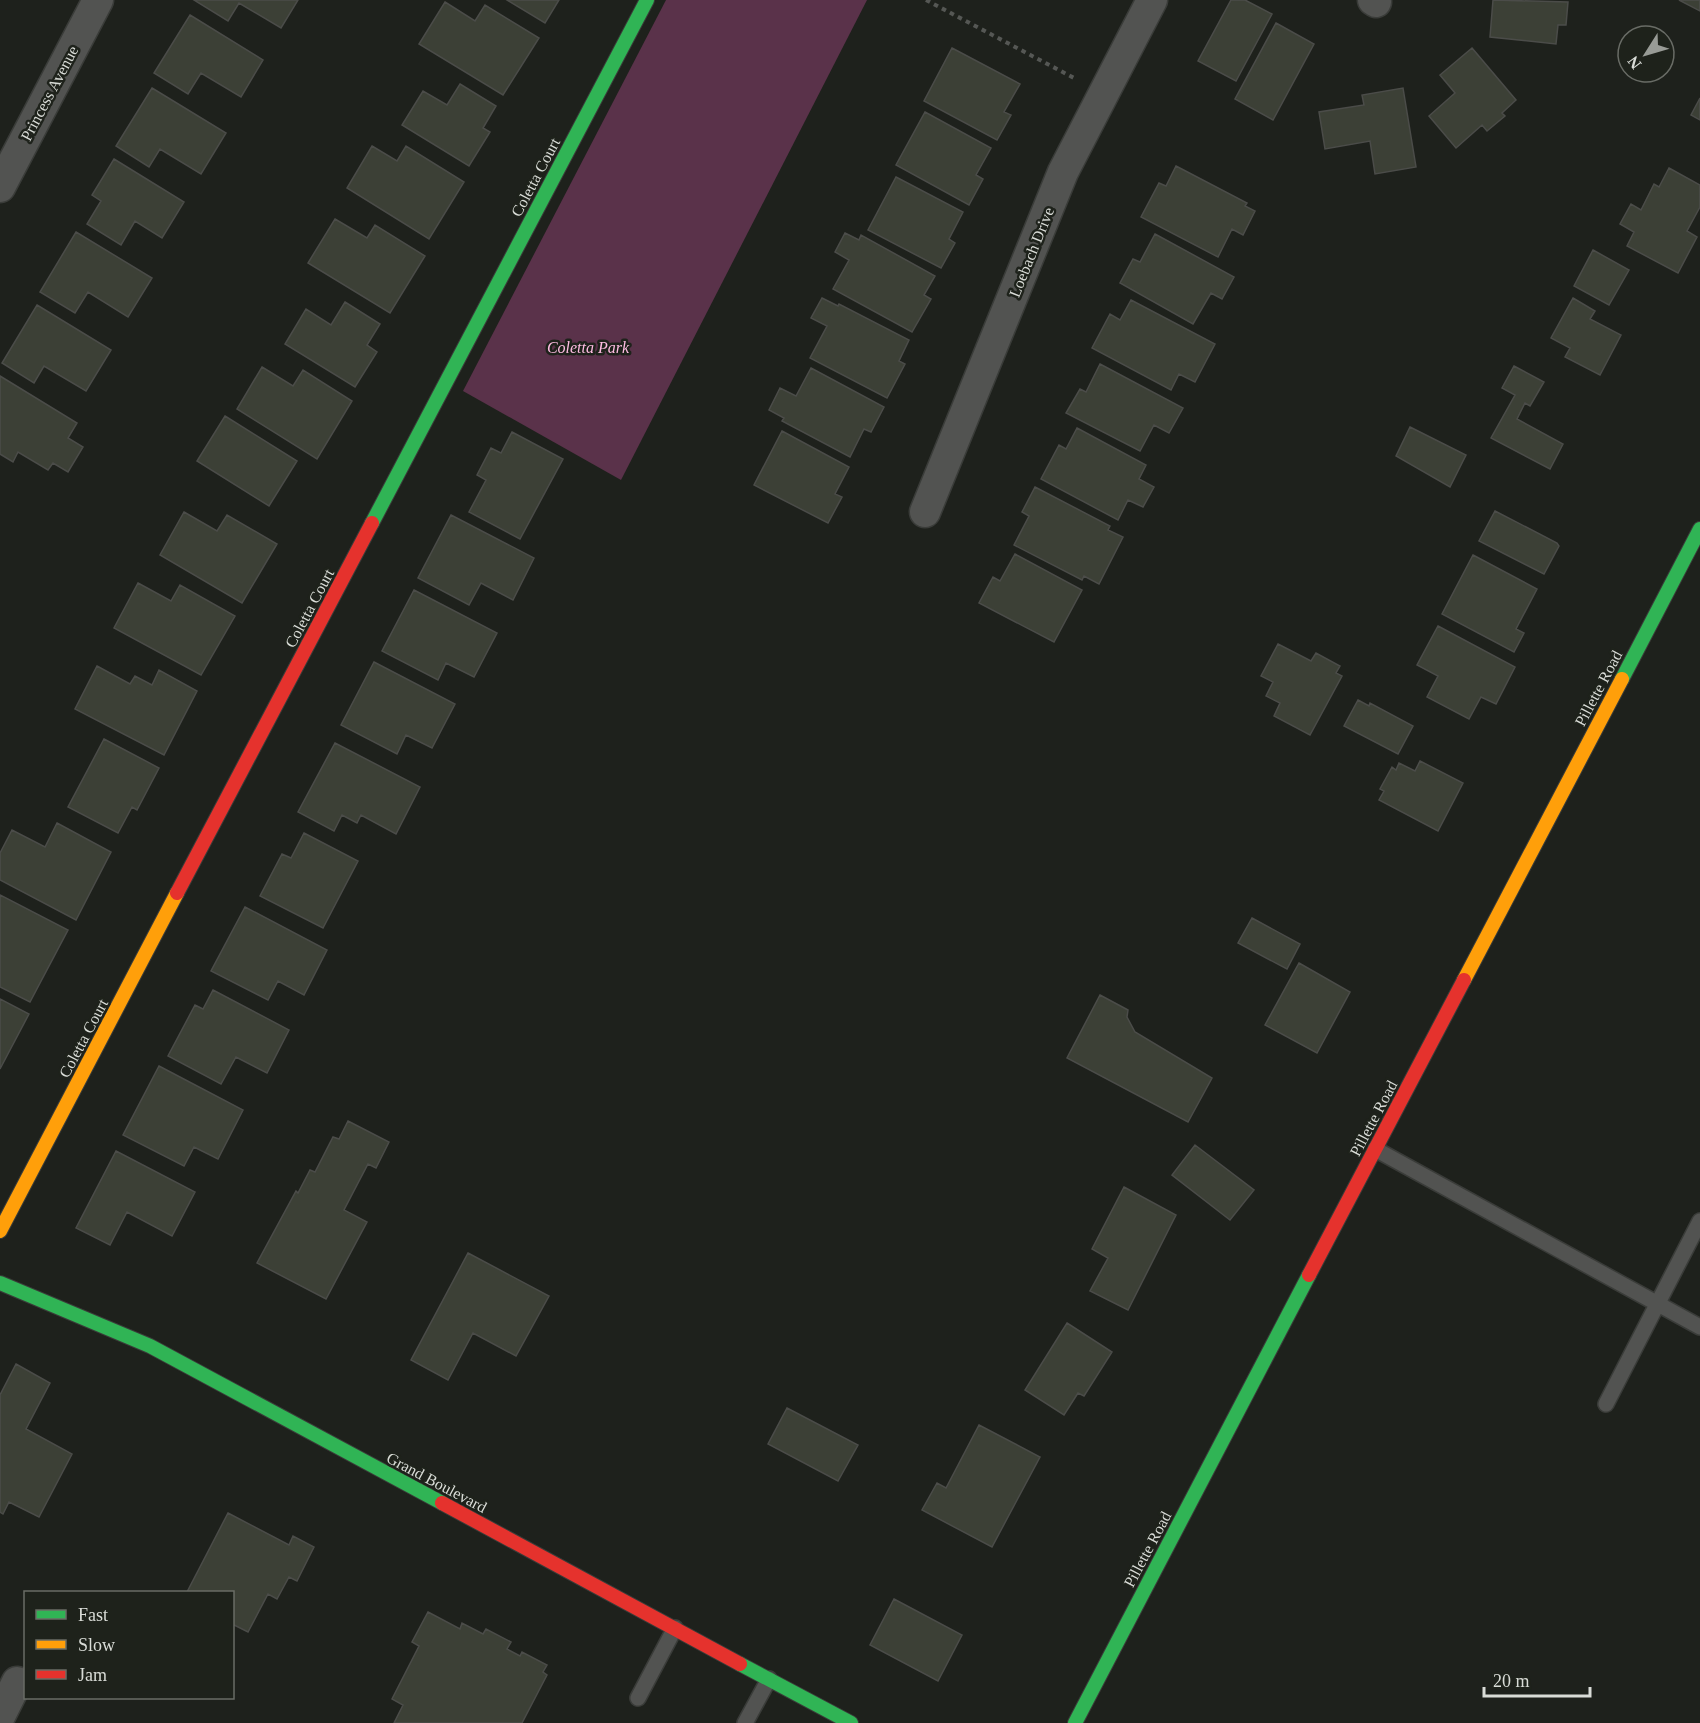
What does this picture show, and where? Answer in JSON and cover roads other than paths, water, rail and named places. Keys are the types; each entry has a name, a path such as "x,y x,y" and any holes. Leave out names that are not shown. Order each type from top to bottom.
{"street":[{"name":"Princess Avenue","path":"0,187 98,0"},
{"name":"Coletta Court","path":"0,1231 647,0"},
{"name":"Loebach Drive","path":"925,512 1063,172 1152,0"},
{"name":"Pillette Road","path":"1075,1723 1700,530"},
{"name":"Grand Boulevard","path":"0,1283 150,1346 851,1723"},
{"path":"0,1716 18,1682"}],"lane":[{"path":"1375,1149 1700,1327"},
{"path":"1606,1404 1700,1221"},
{"path":"638,1698 675,1628"},
{"path":"745,1723 769,1679"}],"park label":[{"name":"Coletta Park","path":"588,347"}]}
